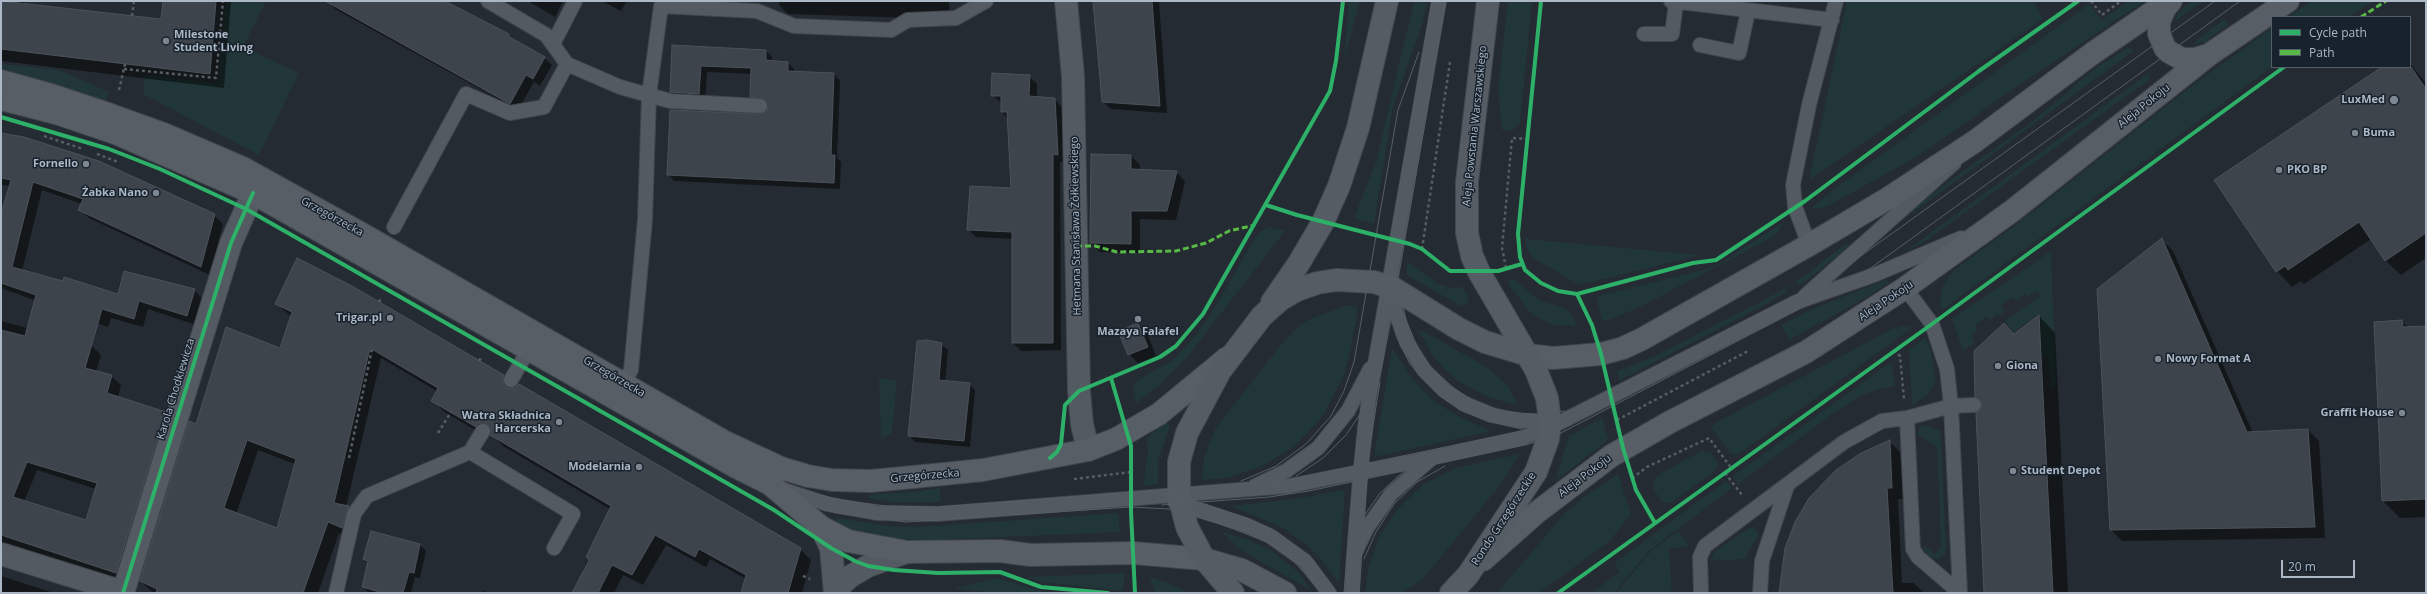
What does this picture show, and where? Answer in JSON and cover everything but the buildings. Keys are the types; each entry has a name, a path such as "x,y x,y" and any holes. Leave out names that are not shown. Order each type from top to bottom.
{"main road":[{"path":"1233,593 1204,559 1172,499 1179,462 1187,433 1203,401 1236,348 1262,316 1307,249 1323,222 1339,186 1358,128 1387,1"},
{"name":"Aleja Powstania Warszawskiego","path":"1488,1 1467,182 1467,233 1472,256 1479,272 1528,355"},
{"path":"1262,316 1280,300 1297,290 1317,283 1353,280 1391,287 1485,342 1528,355"},
{"name":"Rondo Grzegórzeckie","path":"1451,593 1468,575 1536,472 1556,423 1545,392 1528,355"},
{"path":"1204,559 1242,570 1286,593"}],"street":[{"name":"Hetmana Stanisława Żółkiewskiego","path":"1066,1 1073,76 1078,391 1082,424 1088,450"},
{"path":"1528,355 1578,357 1623,348 1809,245 1887,199 1974,142 2092,53 2170,1"},
{"path":"2170,1 2159,22 2159,34 2165,48 2176,57 2182,59 2195,59 2210,54"},
{"name":"Aleja Pokoju","path":"1468,575 1536,513 1611,456 1670,422 1806,352 1905,288 2012,211 2210,54 2288,1"},
{"name":"Grzegórzecka","path":"1,82 48,94 111,115 164,134 243,168 753,456 781,468 832,480 871,481 983,470 1088,450 1116,439 1159,414 1221,364 1236,348"},
{"name":"Grzegórzecka","path":"1,98 56,113 115,133 253,193 736,468 770,484 821,527 858,544 907,552 1000,551 1031,555 1126,553 1204,559"},
{"name":"Karola Chodkiewicza","path":"123,593 231,242 253,193"},
{"path":"821,527 831,548 836,591"},
{"path":"836,591 851,576 868,566 907,552"},
{"path":"1,554 123,593"}],"lane":[{"path":"488,1 546,35 567,64 620,87 670,101 760,106"},
{"path":"553,44 575,1"},
{"path":"624,383 631,370 645,220 648,95 663,4 757,11 794,26 891,30 908,20 956,18 986,1"},
{"path":"1352,593 1360,472 1370,398 1391,287 1395,251 1438,8 1444,1"},
{"path":"1809,245 1796,207 1793,186 1810,105 1836,1"},
{"path":"1644,34 1672,34 1674,2 1832,20"},
{"path":"1700,45 1739,53 1748,11"},
{"path":"394,227 466,94 510,113 544,107 567,64"},
{"path":"1797,302 1927,190 1974,142"},
{"path":"770,484 806,498 842,507 877,513 913,515 1172,499 1289,486 1522,438 1556,423 1797,302 1931,252 2012,211"},
{"path":"1391,287 1396,313 1407,343 1424,370 1444,390 1463,403 1492,415 1521,421 1556,423"},
{"path":"1905,288 1932,324 1938,339 1949,379 1960,593"},
{"path":"511,380 529,349"},
{"path":"1243,491 1297,464 1327,438 1355,400 1378,352"},
{"path":"1701,593 1699,562 1703,549 1844,442 1870,426 1886,420 1907,418 1951,406 1974,405"},
{"path":"1907,418 1913,549 1918,557 1960,593"},
{"path":"336,593 354,514 367,496 470,452 483,430"},
{"path":"470,452 574,514 554,548"},
{"path":"1354,555 1367,528 1396,488 1434,457"},
{"path":"1760,593 1762,561 1787,486"},
{"path":"1172,499 1270,536 1300,557 1313,570 1329,593"}],"path":[{"path":"132,16 134,1"},
{"path":"124,69 216,78 223,1"},
{"path":"2091,1 2102,15 2121,1"},
{"path":"1422,250 1451,59"},
{"path":"119,90 125,64"},
{"path":"42,136 126,165"},
{"path":"1506,269 1502,248 1512,138 1527,140"},
{"path":"379,302 381,298"},
{"path":"349,458 372,349"},
{"path":"1617,420 1753,349"},
{"path":"479,361 482,357"},
{"path":"438,433 451,412"},
{"path":"1632,478 1648,468 1708,438 1732,469"},
{"path":"1725,473 1754,510"}],"green space":[{"path":"225,1 266,1 243,47 299,73 259,155 143,94 145,75 218,83"},
{"path":"1349,1 1360,1 1344,60"},
{"path":"1414,1 1427,1 1423,22 1393,106 1374,224 1354,218 1376,162"},
{"path":"1508,1 1532,1 1520,123 1512,131 1502,130 1498,88"},
{"path":"1847,1 2034,1 2043,19 1809,180"},
{"path":"2128,1 2145,1 2016,87 1920,155 1828,206 1818,209 1811,208 1837,187 2089,4 2102,20"},
{"path":"2192,1 2203,1 2175,21 2179,11"},
{"path":"2312,1 2374,1 2351,16 2290,16"},
{"path":"2224,19 2228,25 2205,42 2192,44"},
{"path":"2271,29 2271,68 1942,310 1940,301 1943,285 1953,271 2034,211 2190,87"},
{"path":"2128,48 2135,50 1888,231 1915,206 2034,120 2099,65"},
{"path":"1,64 59,70 109,92 104,102 1,72"},
{"path":"2150,72 2149,80 1923,243 1903,253"},
{"path":"1782,223 1779,231 1773,237 1636,309 1603,322 1597,302 1599,296 1714,267"},
{"path":"1269,227 1285,231 1188,356 1161,384 1136,403 1133,389 1136,381 1173,360 1195,336 1212,312 1259,232"},
{"path":"1525,237 1527,239 1700,255 1588,283 1578,284 1533,258 1527,249"},
{"path":"1846,243 1849,244 1848,248 1805,282 1799,285 1797,282 1786,289 1787,292 1768,303 1619,381 1617,371 1655,356 1779,292 1810,272"},
{"path":"2051,251 2056,385 2051,391 2048,358 2042,358 2040,313 2014,332 2005,321 2040,296 2036,291 2028,297 2025,294 2016,301 2013,297 2001,306 2005,311 1999,316 1997,314 1990,320 1987,316 1975,325 1978,330 1971,336 1975,342 1963,351 1952,319"},
{"path":"1407,261 1438,284 1450,288 1463,287 1468,297 1468,302 1464,305 1459,305 1407,275"},
{"path":"1514,278 1538,300 1564,308 1572,315 1577,326 1554,325 1535,316 1527,309 1507,282"},
{"path":"1886,280 1890,282 1865,298 1789,340 1781,325 1814,308"},
{"path":"1348,305 1358,309 1352,343 1345,373 1323,416 1294,447 1262,466 1227,478 1202,480 1204,458 1215,429 1283,342 1301,324 1312,318"},
{"path":"1903,326 1912,328 1739,454 1733,455 1729,452 1710,426 1892,329"},
{"path":"1421,330 1488,368 1508,386 1517,403 1515,405 1486,396 1458,381 1444,369 1434,357 1419,331"},
{"path":"1925,338 1930,348 1936,380 1928,395 1912,405 1909,350"},
{"path":"1392,348 1414,381 1434,401 1459,417 1492,431 1374,457"},
{"path":"1891,362 1895,386 1879,389 1861,396 1834,413 1738,484 1733,476"},
{"path":"879,378 897,380 892,433 881,439"},
{"path":"1602,418 1608,440 1558,479 1557,475 1569,436"},
{"path":"1166,423 1170,426 1158,460 1158,484 1143,486 1148,449 1146,438"},
{"path":"1927,425 1940,431 1941,440 1946,549 1945,554 1937,559 1927,556 1922,545 1936,554 1941,546 1937,447 1917,434 1920,427"},
{"path":"1701,451 1711,453 1718,464 1715,471 1671,503 1662,502 1654,490 1654,482 1658,475"},
{"path":"1519,454 1501,484 1422,580 1402,593 1365,593 1369,566 1379,537 1395,512 1415,492 1426,483 1456,468"},
{"path":"1618,474 1631,514 1610,541 1539,593 1497,593 1564,514 1584,497"},
{"path":"1726,481 1732,488 1650,550 1614,593 1591,593 1620,572 1614,563"},
{"path":"940,488 941,502 893,502 871,499 869,497 871,494 914,492"},
{"path":"1345,490 1339,584 1325,564 1307,545 1283,528 1231,506 1294,499"},
{"path":"1118,513 1120,532 934,540 885,539 859,534 833,522 837,518 895,527 918,527"},
{"path":"1753,527 1758,532 1758,536 1747,554 1746,559 1710,561 1714,552 1747,529"},
{"path":"1678,531 1689,545 1687,547 1669,548 1672,593 1616,593 1651,551"},
{"path":"1224,532 1249,540 1274,552 1298,572 1312,591 1237,548 1223,533"},
{"path":"1125,573 1123,591 1042,582 1026,577"},
{"path":"1150,577 1171,584 1188,593 1155,593"},
{"path":"997,578 1042,591 1041,593 1001,593 953,589"}],"tram line":[{"path":"1344,593 1358,426 1432,1"},
{"path":"1296,476 1323,458 1346,435 1367,404 1380,374 1391,320 1446,1"},
{"path":"1,93 53,107 117,128 234,178 758,473 805,491 840,500 886,506 937,507 1283,481 1527,430 1545,424 1815,285 1851,263 2215,1"},
{"path":"1162,505 1269,497 1309,491 1529,444 1557,435 1820,298 1868,270 2240,1"},
{"path":"1241,481 1276,466 1306,444 1331,416 1344,391 1354,362 1398,110 1419,52"},
{"path":"1,104 54,118 113,138 230,187 293,220 746,479 784,497 837,513 906,522 1131,507 1169,509 1221,524 1270,543 1292,559 1322,593"},
{"path":"1385,287 1396,335 1410,364 1422,378 1440,396 1460,410 1487,421 1522,429"},
{"path":"1400,287 1406,321 1418,348 1431,368 1456,390 1474,401 1500,411 1541,415 1565,411"},
{"path":"1359,593 1369,451 1380,382"},
{"path":"1538,429 1570,425"},
{"path":"1351,549 1364,516 1380,493 1404,471 1432,453"},
{"path":"1364,559 1376,532 1394,504 1417,482 1445,466"},
{"path":"1252,495 1282,483"},
{"path":"1165,494 1189,499 1247,518 1277,532 1313,560 1337,593"}],"marked path":[{"path":"2363,16 2386,1"},
{"path":"1076,246 1095,246 1117,252 1176,251 1206,243 1229,231 1255,225"}],"cycle path":[{"path":"1050,458 1057,452 1061,444 1065,405 1079,391 1160,357 1176,346 1203,314 1330,91 1336,61 1343,1"},
{"path":"1541,1 1518,234 1520,257 1525,270 1541,283 1558,291 1577,294 1592,325 1601,354 1623,448 1636,490 1655,523"},
{"path":"1577,294 1693,263 1716,260 1805,201 1979,71 2078,1"},
{"path":"1558,593 1932,324 2283,68"},
{"path":"1,117 109,149 160,169 246,209 774,510 831,548 855,561 868,566 894,570 938,573 1000,572 1041,587 1108,593"},
{"path":"123,593 231,243 253,193"},
{"path":"1266,205 1297,215 1410,244 1422,249 1450,271 1498,271 1522,264"},
{"path":"1111,378 1131,446 1131,512 1135,593"}],"place":[{"name":"Milestone Student Living","path":"166,41"},
{"name":"LuxMed","path":"2394,100"},
{"name":"Buma","path":"2355,133"},
{"name":"Fornello","path":"86,164"},
{"name":"PKO BP","path":"2279,170"},
{"name":"Żabka Nano","path":"156,193"},
{"name":"Trigar.pl","path":"390,318"},
{"name":"Mazaya Falafel","path":"1138,319"},
{"name":"Nowy Format A","path":"2158,359"},
{"name":"Giona","path":"1998,366"},
{"name":"Graffit House","path":"2402,413"},
{"name":"Watra Składnica Harcerska","path":"559,422"},
{"name":"Modelarnia","path":"639,467"},
{"name":"Student Depot","path":"2013,471"}]}
